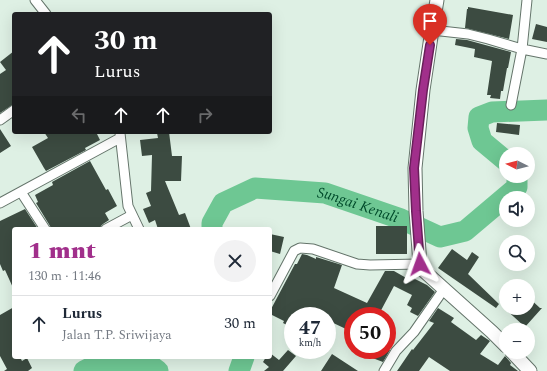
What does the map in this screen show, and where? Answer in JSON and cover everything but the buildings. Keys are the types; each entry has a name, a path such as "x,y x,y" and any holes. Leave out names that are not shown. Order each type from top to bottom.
{"main road":[{"path":"437,0 423,90 414,168 420,260 424,271 499,339"},
{"path":"519,359 530,371"}],"street":[{"path":"36,0 45,12"},
{"path":"511,105 522,49 527,0"},
{"path":"432,30 468,34 522,49 547,54"},
{"path":"0,120 12,111"},
{"path":"0,203 120,135 128,206 138,227"},
{"path":"21,192 44,227"},
{"path":"110,227 132,215"},
{"path":"272,292 294,251 300,248 313,249 357,264 370,265 420,260"},
{"path":"384,371 396,351 414,332 444,289"}],"waterway":[{"name":"Sungai Kenali","path":"499,155 482,141 478,128 479,117 492,112 547,110"},
{"name":"Sungai Kenali","path":"212,227 212,223 223,203 255,188 325,193 401,219 440,237 465,231 517,187 517,183"},
{"name":"Sungai Kenali","path":"239,371 243,359"},
{"name":"Sungai Kenali","path":"84,371 90,368 150,365 158,371"}],"route":[{"path":"420,264 414,168 430,45"}]}
